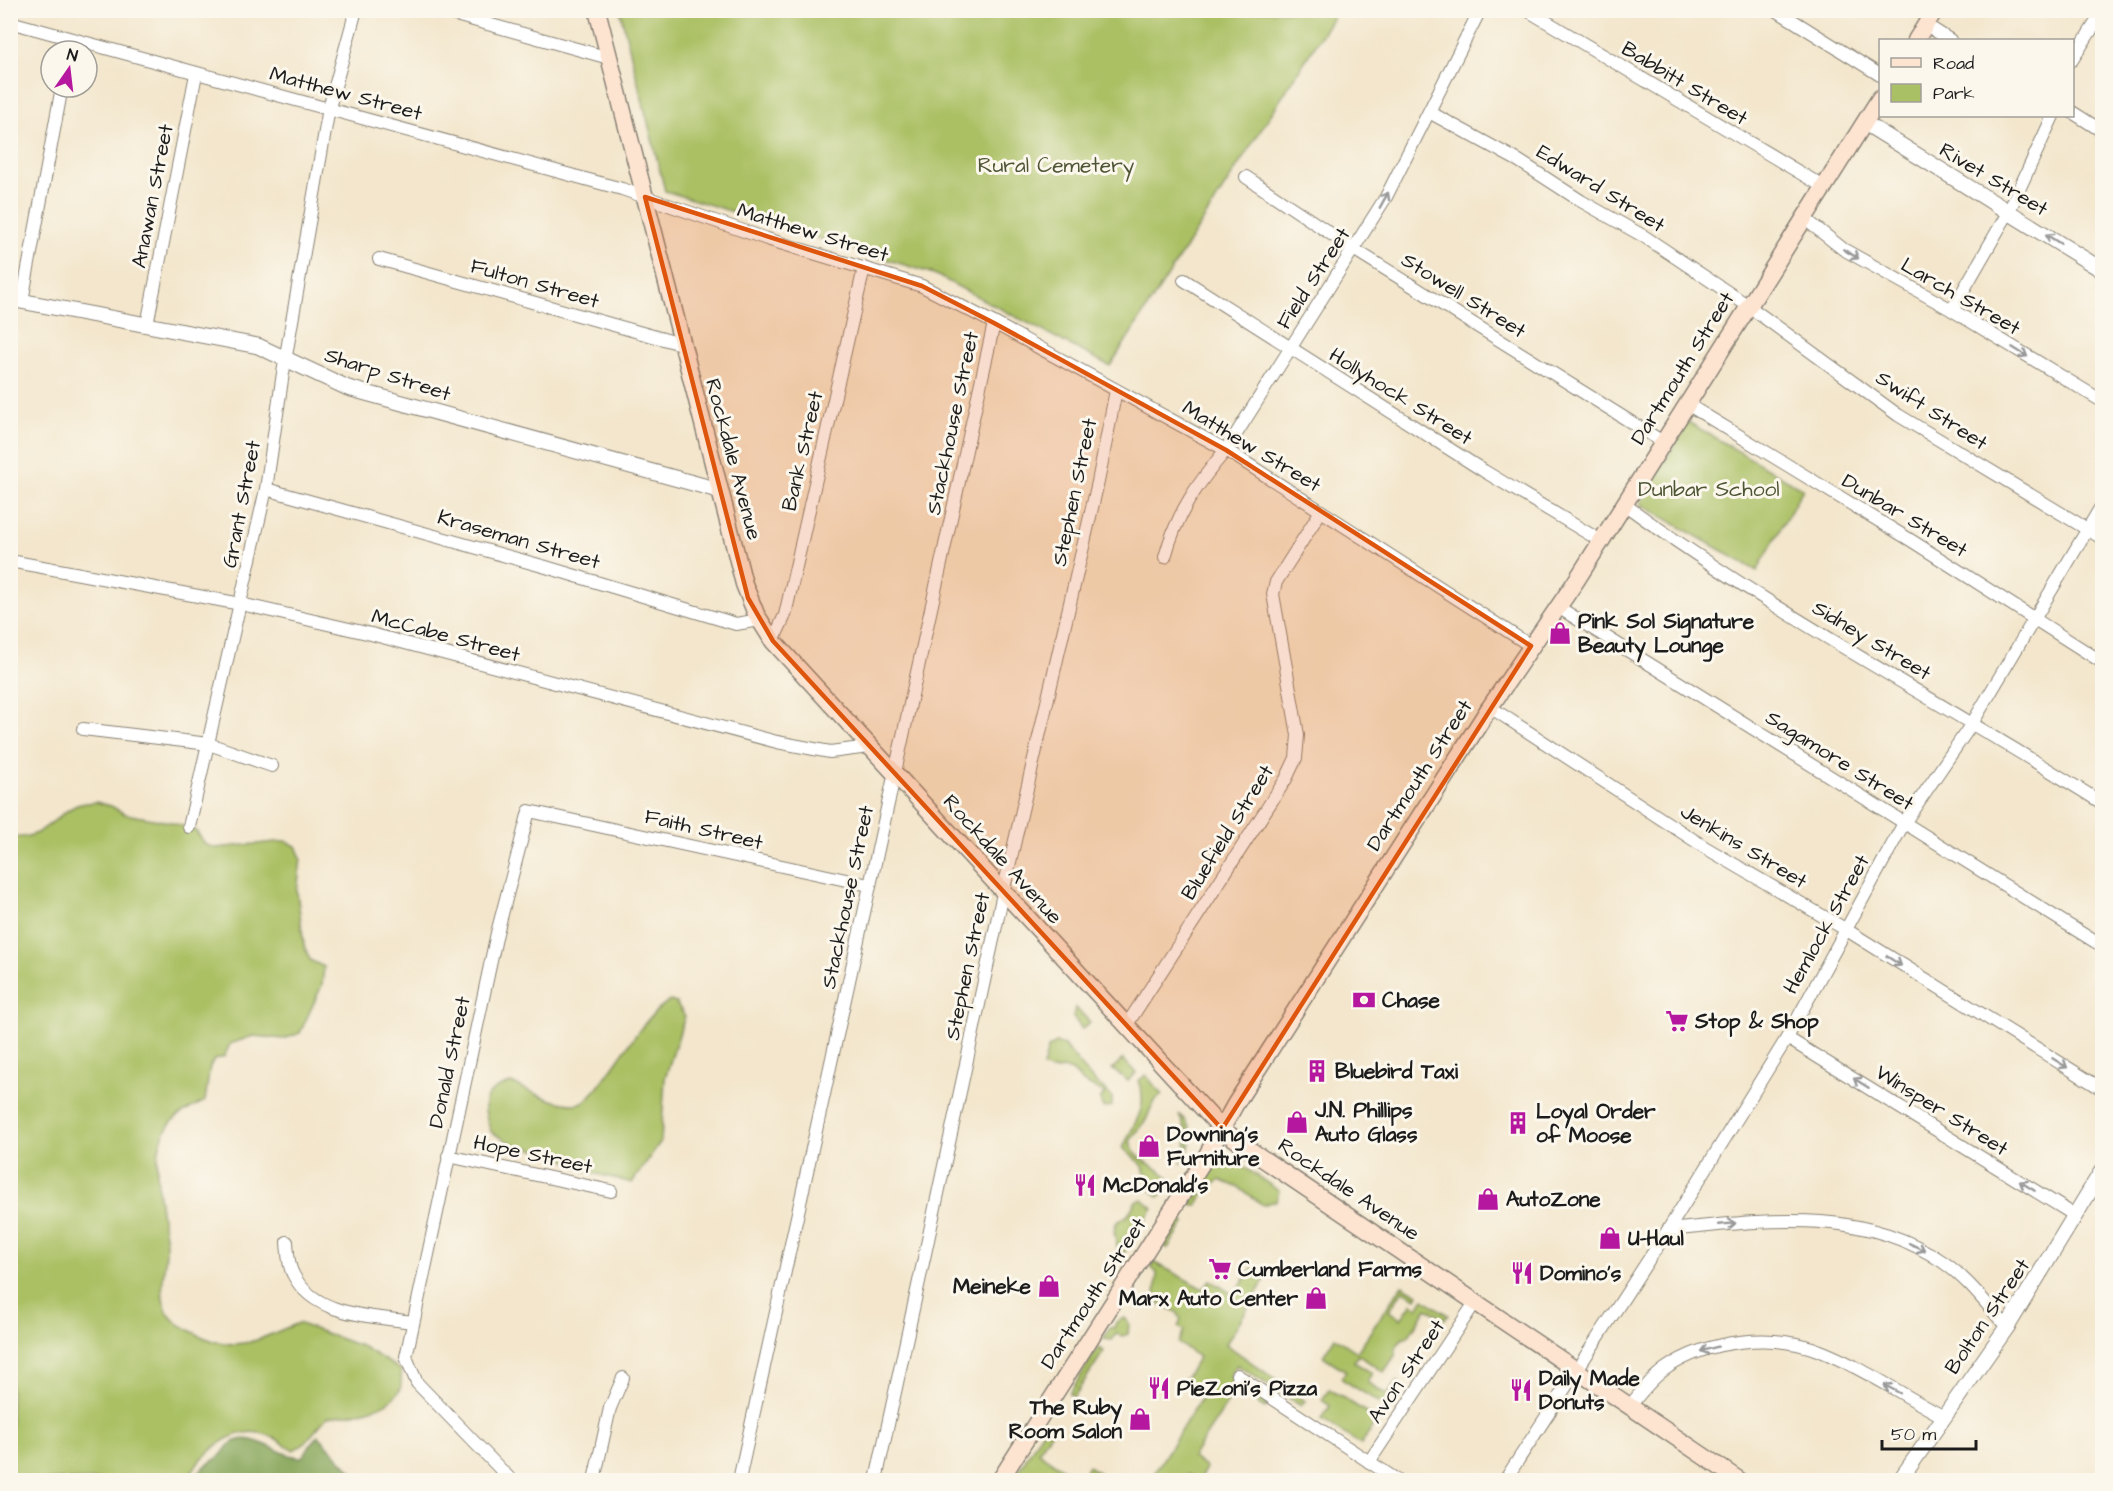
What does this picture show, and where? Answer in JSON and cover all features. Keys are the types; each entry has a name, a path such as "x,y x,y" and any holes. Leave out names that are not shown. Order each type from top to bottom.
{"main road":[{"name":"Rockdale Avenue","path":"597,10 718,490 744,584 760,620 773,641 1222,1129 1577,1369 1730,1478"},
{"path":"1917,39 1935,10"},
{"name":"Dartmouth Street","path":"1000,1480 1490,706 1601,541 1748,305 1879,101"}],"street":[{"name":"Grant Street","path":"189,827 266,489 329,108 356,10"},
{"path":"438,10 609,58"},
{"name":"Field Street","path":"1165,557 1174,525 1201,479 1226,450 1355,250 1386,197 1480,10"},
{"name":"Babbitt Street","path":"1527,10 1824,188"},
{"path":"1776,10 1879,74"},
{"path":"2074,58 2103,13"},
{"name":"Matthew Street","path":"10,22 54,39"},
{"path":"1926,26 1948,39"},
{"name":"Matthew Street","path":"99,52 329,108 645,197 921,286 994,323 1226,450 1531,646"},
{"name":"Anawan Street","path":"147,325 196,74"},
{"path":"16,300 59,99"},
{"name":"Edward Street","path":"1429,112 1519,161 1645,237 1748,305"},
{"path":"2074,113 2103,131"},
{"path":"1952,310 2009,212 2053,117"},
{"name":"Rivet Street","path":"1865,123 2103,270"},
{"name":"Stowell Street","path":"1246,177 1355,250 1662,442"},
{"name":"Larch Street","path":"1805,219 1843,249 1952,310 2103,401"},
{"name":"Fulton Street","path":"379,259 681,344"},
{"name":"Bank Street","path":"773,641 785,615 864,268"},
{"name":"Hollyhock Street","path":"1184,280 1290,349 1601,541"},
{"name":"Sharp Street","path":"16,300 258,346 348,388 718,490"},
{"name":"Swift Street","path":"1748,305 1898,415 2103,538"},
{"name":"Stackhouse Street","path":"739,1480 994,323"},
{"name":"Stephen Street","path":"876,1480 1003,893 1098,482 1116,390"},
{"name":"Dunbar Street","path":"1687,404 2103,662"},
{"name":"Kraseman Street","path":"266,489 523,560 736,624 760,620"},
{"name":"Sidney Street","path":"1624,504 1664,534 2103,803"},
{"name":"Hemlock Street","path":"1504,1480 1668,1230 1787,1038 1904,823 1973,722 2033,618 2103,505"},
{"name":"Bluefield Street","path":"1126,1026 1286,779 1296,758 1298,735 1273,594 1276,582 1321,511"},
{"name":"McCabe Street","path":"10,561 241,604 371,634 777,742 830,752 869,747"},
{"name":"Sagamore Street","path":"1558,607 2103,946"},
{"name":"Jenkins Street","path":"1490,706 1706,848 1845,929 2103,1089"},
{"path":"83,729 209,744 272,766"},
{"name":"Faith Street","path":"529,811 869,885"},
{"name":"Donald Street","path":"511,1480 417,1383 405,1357 497,933 529,811"},
{"name":"Winsper Street","path":"1787,1038 2076,1216"},
{"name":"Hope Street","path":"448,1156 611,1191"},
{"name":"Bolton Street","path":"1900,1480 2007,1327 2103,1172"},
{"path":"1668,1230 1802,1220 1844,1224 1876,1231 1923,1250 1944,1262 1967,1281 2007,1327"},
{"path":"287,1242 292,1273 304,1289 318,1300 344,1311 413,1322"},
{"name":"Avon Street","path":"1369,1462 1476,1301"},
{"path":"1630,1406 1663,1371 1691,1354 1743,1342 1769,1341 1821,1351 1944,1417"},
{"path":"1238,1376 1397,1480"},
{"path":"594,1480 610,1408 623,1378"}],"highlighted area":[{"path":"645,197 922,286 1226,450 1531,646 1222,1129 773,641 748,598"}],"green space":[{"name":"Rural Cemetery","path":"620,10 1337,11 1110,366 934,274 665,191"},
{"name":"Dunbar School","path":"1688,422 1803,489 1757,571 1640,504"},
{"path":"96,802 111,806 125,814 170,822 195,830 206,845 216,848 286,841 296,846 301,858 297,892 304,945 310,960 324,967 322,985 300,1033 284,1039 253,1036 230,1044 224,1057 214,1060 210,1066 205,1101 177,1117 167,1129 160,1143 157,1177 166,1244 163,1296 168,1313 178,1323 206,1339 233,1344 257,1340 298,1323 363,1347 401,1370 400,1389 395,1396 378,1407 327,1417 303,1445 293,1450 268,1435 255,1432 231,1437 210,1451 186,1480 11,1480 10,836 20,837 36,833 75,806"},
{"path":"670,1001 676,1003 685,1016 665,1078 661,1141 632,1183 585,1171 558,1156 511,1143 491,1132 485,1107 488,1095 493,1090 511,1083 560,1102 577,1104 586,1100 596,1090 645,1023"},
{"path":"1075,1007 1090,1022 1082,1029 1073,1017"},
{"path":"1056,1043 1065,1046 1092,1079 1112,1097 1112,1106 1103,1108 1100,1100 1104,1094 1069,1070 1052,1070 1043,1067 1048,1048"},
{"path":"1123,1059 1136,1073 1128,1081 1112,1069"},
{"path":"1146,1075 1162,1095 1154,1101 1146,1120 1130,1141 1137,1155 1171,1180 1159,1197 1149,1188 1143,1166 1123,1148 1141,1108 1141,1091 1138,1081"},
{"path":"1179,1114 1188,1126 1191,1138 1188,1151 1181,1164 1188,1137"},
{"path":"1222,1161 1244,1167 1279,1191 1276,1201 1263,1205 1239,1188 1220,1180 1207,1189 1196,1206 1190,1204 1217,1164"},
{"path":"1142,1199 1153,1208 1120,1259 1114,1232 1116,1223 1127,1216 1136,1201"},
{"path":"1181,1219 1184,1223 1168,1248 1163,1247"},
{"path":"1154,1262 1203,1289 1210,1280 1234,1295 1253,1267 1267,1276 1226,1344 1305,1401 1301,1406 1237,1365 1230,1376 1269,1402 1265,1408 1236,1390 1192,1457 1206,1468 1199,1480 1187,1474 1183,1480 1150,1480 1204,1393 1184,1380 1199,1357 1178,1343 1184,1330 1178,1327 1181,1320 1177,1312 1161,1305 1155,1297 1157,1273 1151,1267"},
{"path":"1402,1285 1418,1294 1416,1298 1403,1290 1389,1311 1401,1319 1412,1303 1418,1308 1424,1299 1448,1315 1444,1319 1427,1308 1408,1337 1402,1339 1395,1349 1396,1354 1384,1372 1358,1355 1354,1362 1372,1373 1367,1382 1387,1395 1397,1381 1400,1383 1385,1406 1343,1380 1341,1378 1346,1371 1323,1356 1335,1337 1357,1352"},
{"path":"1125,1318 1129,1323 1128,1334 1123,1336 1116,1334 1112,1340 1103,1339 1110,1327 1114,1328 1116,1322"},
{"path":"1098,1348 1104,1351 1074,1397 1069,1394"},
{"path":"1329,1389 1377,1419 1361,1445 1322,1419 1330,1406 1322,1400"},
{"path":"1045,1427 1051,1433 1038,1452 1079,1480 1013,1480"},
{"path":"318,1435 360,1480 194,1480 203,1468 221,1455 229,1445 239,1440 257,1441 284,1453 302,1457"},
{"path":"1088,1466 1111,1480 1079,1480"}],"place":[{"name":"Pink Sol Signature Beauty Lounge","path":"1560,633"},
{"name":"Chase","path":"1364,1000"},
{"name":"Stop & Shop","path":"1677,1021"},
{"name":"Bluebird Taxi","path":"1317,1071"},
{"name":"J.N. Phillips Auto Glass","path":"1297,1122"},
{"name":"Loyal Order of Moose","path":"1518,1123"},
{"name":"Downing's Furniture","path":"1149,1146"},
{"name":"McDonald's","path":"1085,1185"},
{"name":"AutoZone","path":"1488,1199"},
{"name":"U-Haul","path":"1610,1238"},
{"name":"Cumberland Farms","path":"1220,1269"},
{"name":"Domino's","path":"1522,1273"},
{"name":"Meineke","path":"1049,1286"},
{"name":"Marx Auto Center","path":"1316,1298"},
{"name":"PieZoni's Pizza","path":"1159,1388"},
{"name":"Daily Made Donuts","path":"1521,1390"},
{"name":"The Ruby Room Salon","path":"1140,1419"}]}
